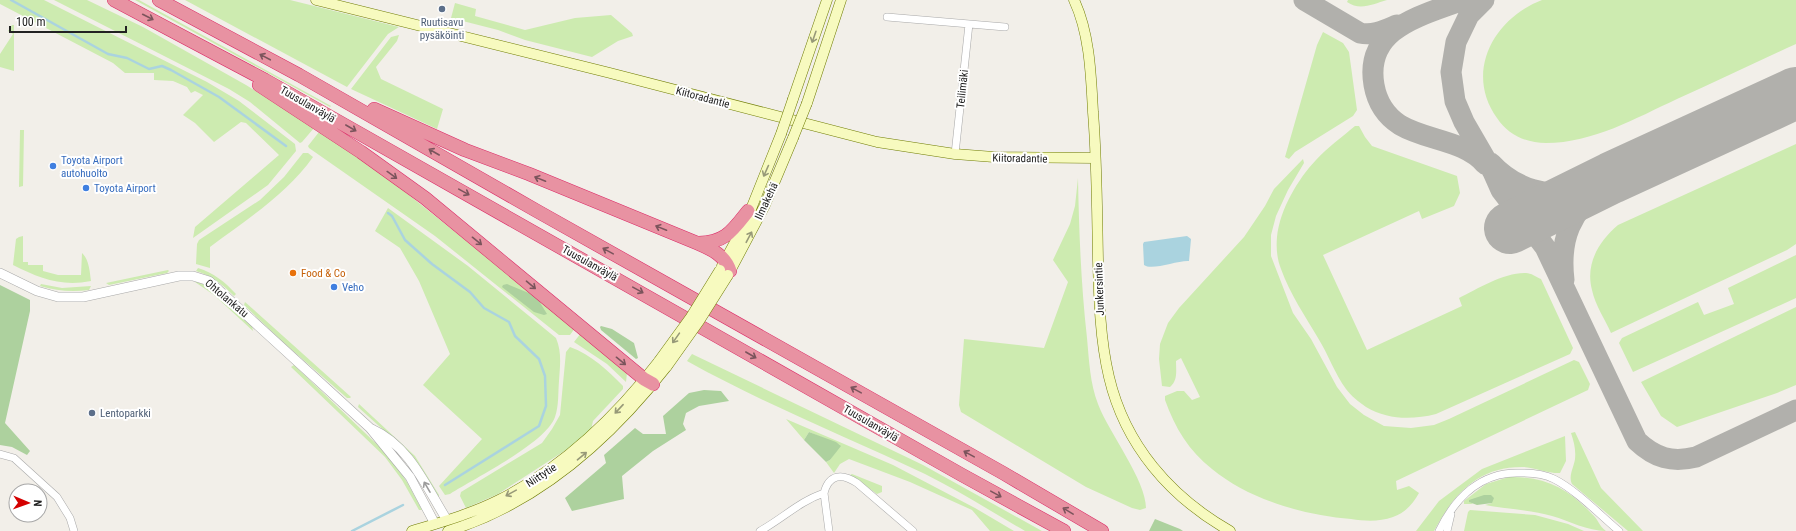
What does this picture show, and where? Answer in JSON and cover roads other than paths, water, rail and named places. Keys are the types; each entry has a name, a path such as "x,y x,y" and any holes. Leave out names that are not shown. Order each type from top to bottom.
{"highway":[{"name":"Tuusulanväylä","path":"114,0 279,87 962,475 1064,531"},
{"name":"Tuusulanväylä","path":"159,0 299,75 537,211 996,469 1102,531"},
{"path":"182,35 360,152 425,198 649,381"},
{"path":"299,75 465,150 529,174 715,251 726,269"},
{"path":"697,243 720,240 736,228 748,212"}],"main road":[{"name":"Kiitoradantie","path":"316,0 610,73 878,142 955,154 1002,158 1095,158"},
{"name":"Ilmakehä","path":"726,269 781,134 827,0"},
{"name":"Ilmakehä","path":"649,381 663,364 691,317 726,269 764,207 807,104 841,0"},
{"name":"Junkersintie","path":"1074,0 1086,40 1092,93 1100,316 1109,378 1118,405 1131,435 1163,480 1181,498 1206,517 1230,531"},
{"name":"Niittytie","path":"412,531 437,528 447,520 498,500 545,474 584,443 649,381"},
{"name":"Niittytie","path":"451,531 499,511 551,481 612,430 649,381"},
{"path":"447,520 451,531"}],"street":[{"path":"887,17 1005,27"},
{"name":"Teilimäki","path":"955,154 970,24"},
{"name":"Ohtolankatu","path":"0,272 37,291 58,297 83,297 179,276 193,276 201,278 218,288 370,428 410,477 437,528"},
{"name":"Ohtolankatu","path":"370,428 380,433 407,456 415,466 447,520"},
{"path":"0,454 14,458 57,497 64,506 74,531"},
{"path":"1439,531 1455,503 1472,487 1490,478 1506,473 1539,474 1560,483 1619,531"},
{"path":"829,531 824,493 826,486 833,478 842,476 857,483 913,531"},
{"path":"760,531 775,523 809,498 824,493"},
{"path":"1447,531 1455,503"}],"water":[{"path":"1187,236 1191,239 1189,261 1153,267 1144,265 1144,242"}],"waterway":[{"path":"11,0 108,54 127,58 149,69 162,66 171,70 219,97 286,146"},
{"path":"388,213 392,216 405,240 432,264 470,292 484,308 509,322 515,336 539,359 545,376 546,406 539,426 445,485"},
{"path":"352,531 403,505"}],"place":[{"name":"Ruutisavu pysäköinti","path":"442,9"},
{"name":"Toyota Airport autohuolto","path":"53,166"},
{"name":"Toyota Airport","path":"86,188"},
{"name":"Food & Co","path":"293,273"},
{"name":"Veho","path":"334,287"},
{"name":"Lentoparkki","path":"92,413"}]}
